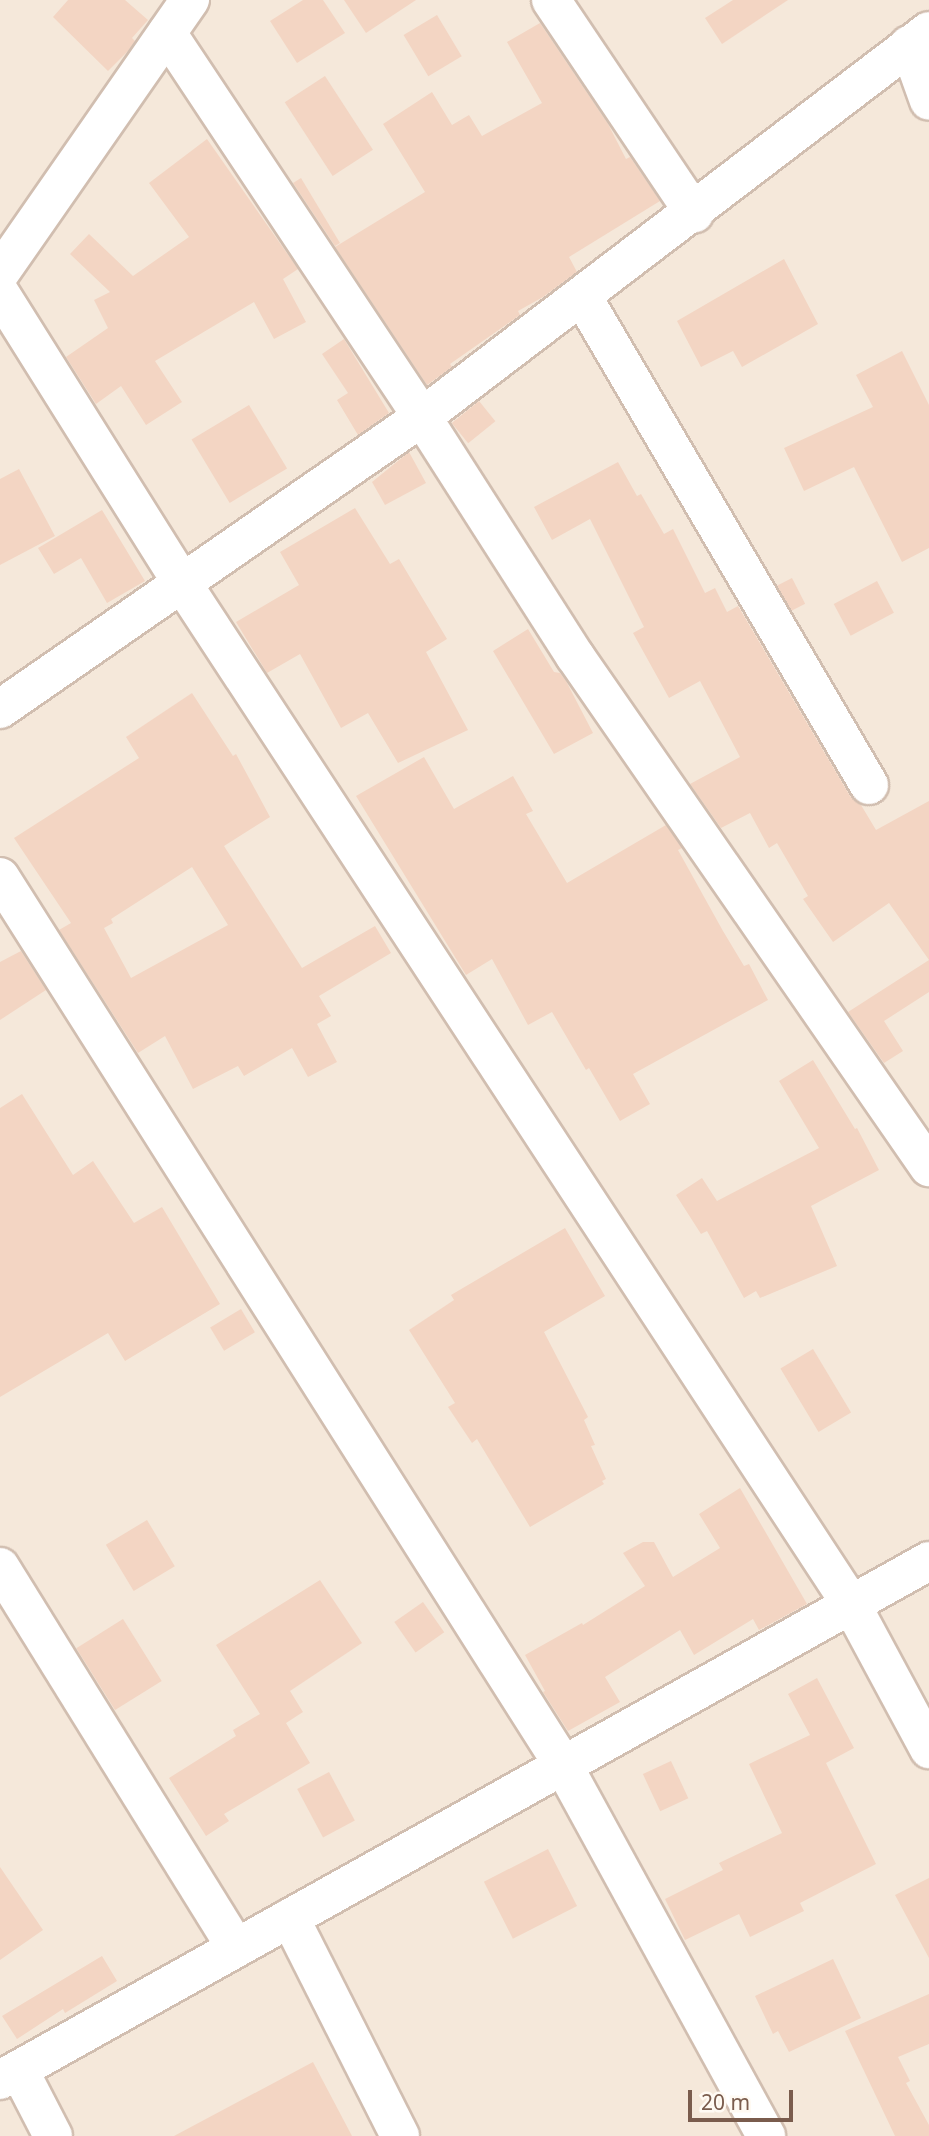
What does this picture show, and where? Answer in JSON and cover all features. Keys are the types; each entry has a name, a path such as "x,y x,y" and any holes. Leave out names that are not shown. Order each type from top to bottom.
{"street":[{"path":"0,273 190,0"},
{"path":"551,0 694,213"},
{"path":"167,33 422,416 575,656 929,1167"},
{"path":"0,709 422,416 694,213 919,38 929,100"},
{"path":"0,293 182,583 851,1604 929,1749"},
{"path":"582,296 869,785"},
{"path":"0,877 563,1765 766,2136"},
{"path":"53,2136 9,2075 929,1561"},
{"path":"0,1567 236,1948"},
{"path":"290,1918 400,2136"}],"shaded area":[{"path":"0,0 929,0 929,2136 0,2136"}],"building":[{"path":"68,0 125,0 148,20 132,38 135,41 129,50 108,71 53,17"},
{"path":"303,0 323,0 345,33 297,63 270,21"},
{"path":"344,0 416,0 366,33"},
{"path":"733,0 788,0 722,44 705,18"},
{"path":"437,15 462,56 428,76 404,35"},
{"path":"540,23 608,124 626,159 630,157 660,201 569,257 577,272 543,297 518,311 520,315 450,364 452,367 427,385 335,247 425,192 383,124 432,92 452,125 469,115 482,136 542,103 507,42"},
{"path":"325,76 373,150 333,176 285,102"},
{"path":"207,139 298,269 283,279 306,322 274,339 254,302 155,361 182,402 146,425 121,386 96,404 66,357 108,328 94,300 110,292 70,254 89,234 133,276 189,237 149,183"},
{"path":"301,178 340,243 335,246 293,183"},
{"path":"784,259 818,324 742,367 733,351 701,367 677,321"},
{"path":"344,339 389,413 358,435 337,400 348,393 322,354"},
{"path":"902,351 929,405 929,548 902,562 854,467 804,491 784,448 873,407 856,375"},
{"path":"479,401 495,421 468,443 452,423"},
{"path":"249,405 287,468 230,503 192,440"},
{"path":"409,452 426,483 385,505 372,482"},
{"path":"618,462 637,496 641,494 664,534 673,529 705,593 715,588 727,612 738,606 850,796 861,805 876,830 929,801 929,960 889,903 833,942 803,899 808,896 777,843 769,848 750,813 721,828 690,784 740,757 700,681 669,698 633,633 644,627 590,519 552,540 534,507"},
{"path":"19,469 55,536 0,565 0,479"},
{"path":"355,508 390,564 399,559 447,639 426,652 468,730 398,763 368,713 341,728 300,654 267,673 236,622 299,585 280,552"},
{"path":"102,510 145,581 107,603 81,558 54,574 38,548"},
{"path":"792,578 805,604 790,612 777,586"},
{"path":"877,581 894,613 851,636 834,604"},
{"path":"528,629 554,672 560,673 566,681 593,733 554,754 493,651"},
{"path":"192,693 233,756 236,754 270,817 224,846 302,968 375,926 391,953 319,996 331,1016 317,1024 337,1062 308,1077 292,1048 244,1076 238,1066 193,1089 165,1036 138,1053 59,930 71,923 14,838 139,758 126,737","holes":["192,867 228,925 131,978 104,928 113,923 111,919"]},
{"path":"424,757 454,809 513,776 533,811 526,814 567,883 666,825 682,848 678,850 723,931 744,966 749,964 768,1000 633,1074 650,1104 620,1121 552,1012 528,1025 492,959 466,975 356,796"},
{"path":"21,951 46,990 0,1020 0,962"},
{"path":"929,960 929,992 884,1021 903,1051 884,1063 848,1012"},
{"path":"813,1060 855,1129 857,1128 879,1170 811,1206 837,1266 760,1298 756,1291 744,1298 707,1231 701,1234 676,1195 702,1178 717,1201 819,1148 779,1081"},
{"path":"22,1094 73,1175 93,1161 134,1223 162,1207 220,1304 125,1361 108,1333 0,1397 0,1108"},
{"path":"565,1228 605,1296 544,1332 588,1417 584,1420 595,1445 591,1446 606,1479 602,1481 604,1484 530,1527 477,1439 472,1443 448,1407 455,1403 409,1330 454,1300 451,1295"},
{"path":"241,1309 255,1332 224,1351 210,1328"},
{"path":"813,1349 851,1412 819,1432 780,1369"},
{"path":"740,1488 807,1604 759,1630 753,1619 694,1655 680,1630 605,1677 620,1702 568,1731 543,1692 545,1691 525,1655 582,1623 583,1625 645,1586 623,1553 643,1542 654,1542 673,1577 720,1548 699,1514"},
{"path":"147,1520 175,1566 134,1591 106,1545"},
{"path":"320,1580 362,1643 290,1691 303,1712 286,1723 310,1763 224,1814 229,1821 206,1836 169,1778 236,1736 233,1730 260,1714 216,1645"},
{"path":"423,1602 444,1632 416,1652 394,1622"},
{"path":"123,1619 162,1681 115,1710 76,1648"},
{"path":"817,1678 854,1748 826,1763 876,1864 800,1903 804,1911 750,1937 739,1914 685,1940 665,1899 723,1870 719,1863 782,1833 749,1764 810,1735 788,1694"},
{"path":"671,1761 688,1798 660,1811 643,1774"},
{"path":"329,1772 355,1821 323,1837 297,1789"},
{"path":"548,1849 577,1906 513,1939 484,1882"},
{"path":"0,1867 43,1930 0,1960"},
{"path":"929,1878 929,1958 895,1895"},
{"path":"102,1956 117,1981 65,2013 63,2009 17,2039 2,2016"},
{"path":"833,1959 861,2018 789,2052 778,2031 773,2034 755,1996"},
{"path":"929,1994 929,2044 898,2057 910,2081 906,2083 929,2125 929,2136 895,2136 845,2031"},
{"path":"313,2062 352,2136 174,2136"}]}
